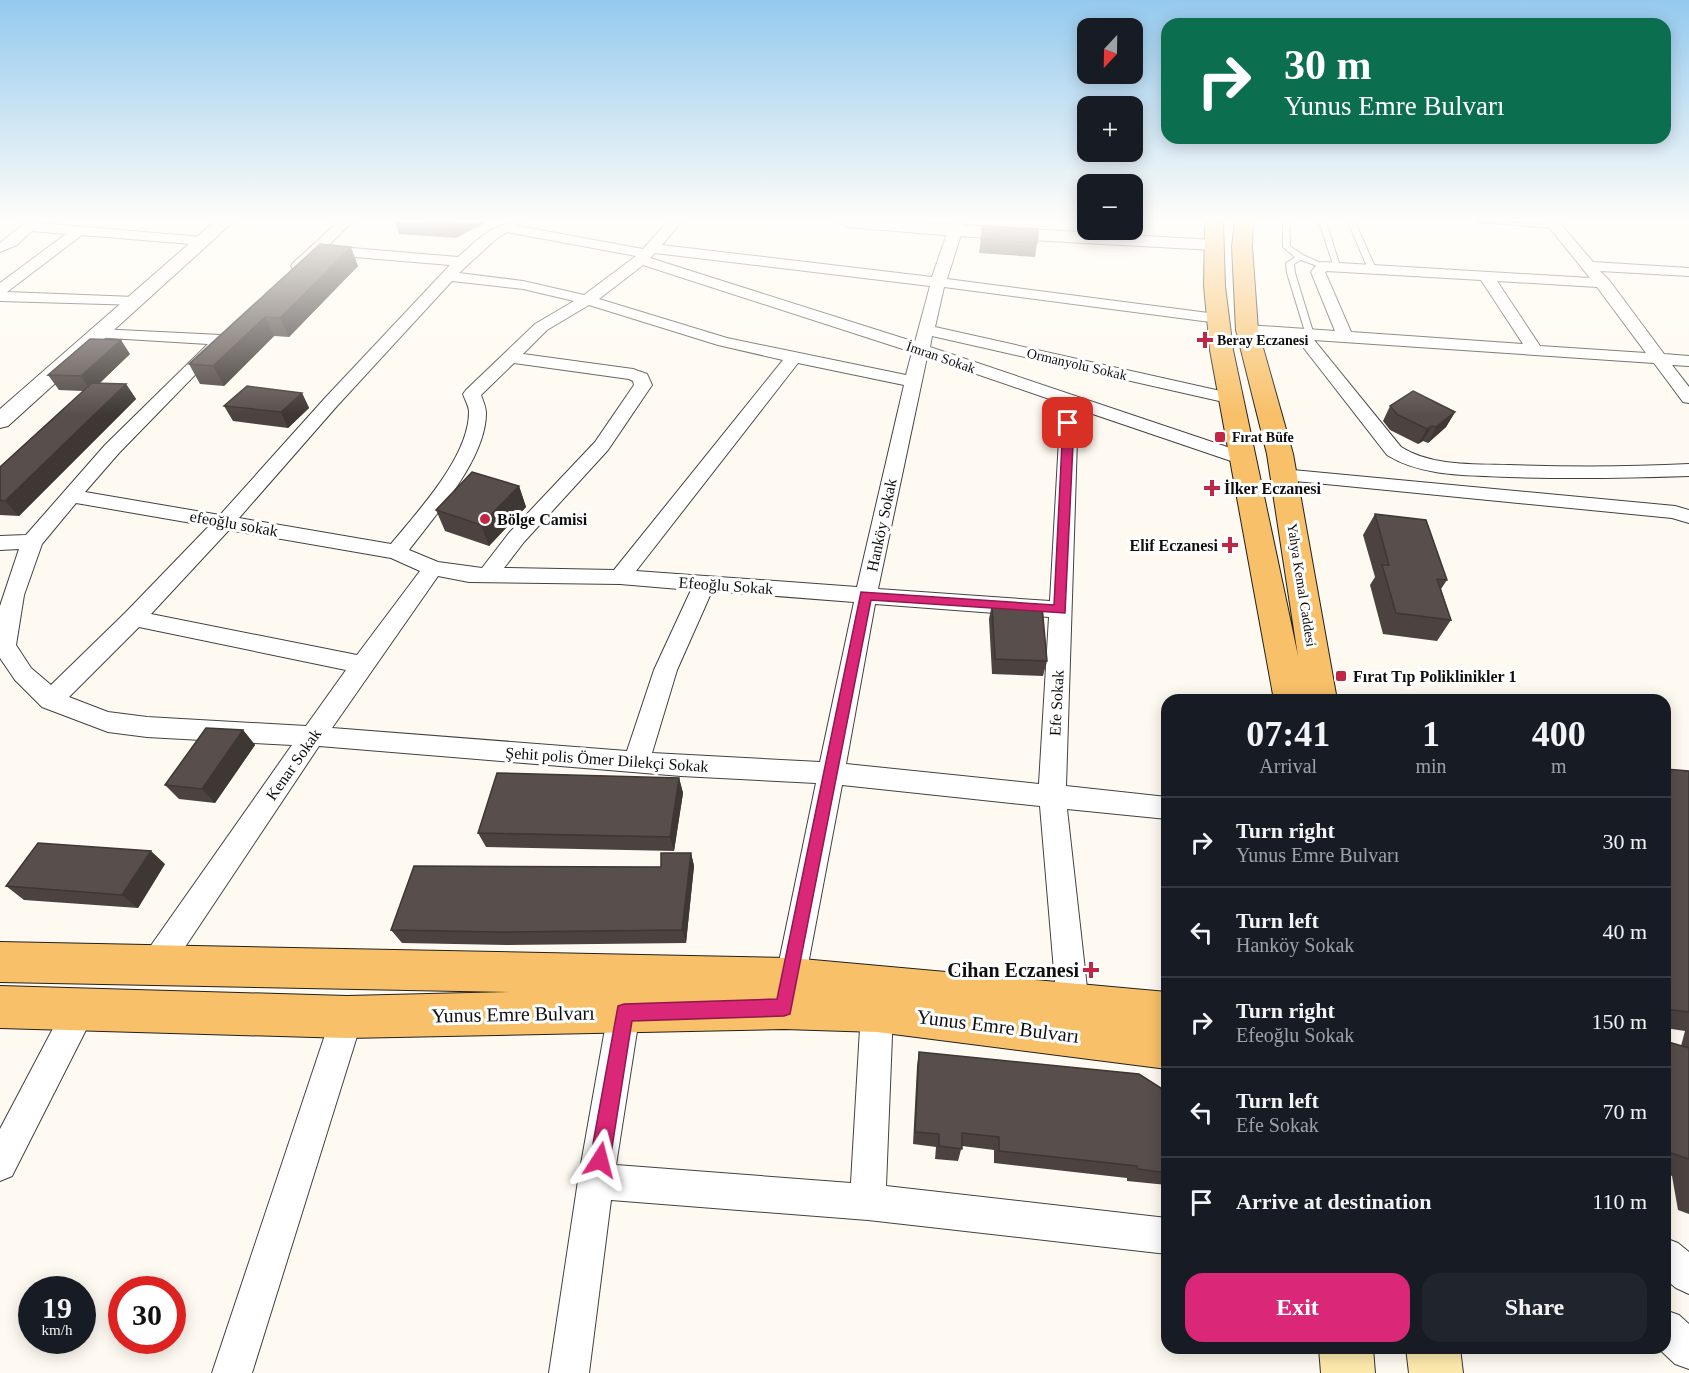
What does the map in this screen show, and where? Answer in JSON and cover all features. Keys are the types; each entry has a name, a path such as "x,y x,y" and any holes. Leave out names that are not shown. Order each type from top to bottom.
{"main road":[{"name":"Yahya Kemal Caddesi","path":"1216,286 1228,398 1290,694"},
{"name":"Yahya Kemal Caddesi","path":"1244,286 1247,330 1280,454 1320,694"},
{"name":"Yunus Emre Bulvarı","path":"0,962 156,964 300,970 1073,1006 1161,1013"},
{"name":"Yunus Emre Bulvarı","path":"0,1007 347,1017 624,1012 788,993 877,1011 1161,1046"},
{"path":"1346,1354 1348,1373"},
{"path":"1434,1354 1436,1373"}],"street":[{"path":"0,421 8,406 99,334 153,286"},
{"path":"51,700 134,618 226,521 438,286"},
{"path":"528,286 587,300 724,342 913,382"},
{"path":"396,552 458,471 478,421 478,402 472,394 541,327 587,300 605,286"},
{"name":"İmran Sokak","path":"749,286 924,340 1070,400 1241,458"},
{"name":"Hanköy Sokak","path":"788,993 866,595 913,382 937,286"},
{"path":"970,286 1218,318"},
{"path":"1323,286 1345,337"},
{"path":"1493,286 1534,348"},
{"path":"1606,286 1657,359 1689,398"},
{"path":"0,296 135,302"},
{"path":"2,643 13,595 32,542 112,450 236,326"},
{"path":"1247,330 1534,348 1689,361"},
{"path":"99,334 221,340"},
{"path":"1306,334 1394,451 1418,464 1538,472 1622,474 1689,470"},
{"name":"Ormanyolu Sokak","path":"924,340 1228,398"},
{"path":"488,576 514,538 573,478 618,426 643,385 641,378 633,374 509,357"},
{"path":"620,577 794,357"},
{"name":"Efe Sokak","path":"1070,400 1052,796 1073,1006"},
{"path":"1284,483 1675,512 1689,517"},
{"path":"1284,483 1689,530"},
{"name":"efeoğlu sokak","path":"72,496 396,552"},
{"path":"0,543 32,542"},
{"name":"Efeoğlu Sokak","path":"396,552 433,568 469,575 620,577 1060,610"},
{"name":"Kenar Sokak","path":"156,964 312,736 433,568"},
{"path":"637,762 668,658 686,618 706,583"},
{"path":"134,618 362,665"},
{"name":"Şehit polis Ömer Dilekçi Sokak","path":"2,643 23,674 51,700 108,722 147,727 312,736 637,762 830,773 1161,807"},
{"path":"0,1164 79,1011"},
{"path":"868,1202 877,1011"},
{"path":"569,1373 596,1181 624,1012"},
{"path":"231,1373 347,1017"},
{"path":"596,1181 868,1202 1161,1235"},
{"path":"1671,1261 1689,1275"},
{"path":"1671,1334 1689,1350"}],"lane":[{"path":"1294,286 1306,334"}],"building":[{"path":"274,286 312,286 280,318 265,317 213,366 189,364"},
{"path":"90,339 121,340 81,376 48,375"},
{"path":"92,383 126,384 5,501 0,500 0,467"},
{"path":"247,386 302,393 281,412 224,406"},
{"path":"1413,391 1455,412 1436,427 1432,426 1427,429 1398,415 1390,406"},
{"path":"472,472 519,486 481,525 436,510"},
{"path":"1375,514 1426,520 1447,580 1437,579 1451,620 1396,613 1382,565 1389,565"},
{"path":"992,604 1042,606 1047,661 995,659"},
{"path":"206,728 243,730 202,789 165,785"},
{"path":"1671,770 1689,771 1689,1012 1671,1010"},
{"path":"497,773 679,778 670,837 478,833"},
{"path":"38,843 151,851 122,895 6,886"},
{"path":"661,853 691,853 682,930 499,932 391,930 414,866 661,867"},
{"path":"1671,1043 1689,1048 1689,1159 1671,1153"},
{"path":"919,1052 1139,1074 1161,1088 1161,1172 1138,1169 1137,1166 999,1151 999,1137 962,1133 962,1149 939,1146 939,1134 915,1132"}],"place":[{"name":"Beray Eczanesi","path":"1205,340"},
{"name":"Fırat Büfe","path":"1220,437"},
{"name":"İlker Eczanesi","path":"1212,488"},
{"name":"Bölge Camisi","path":"485,519"},
{"name":"Elif Eczanesi","path":"1230,545"},
{"name":"Fırat Tıp Poliklinikler 1","path":"1341,676"},
{"name":"Cihan Eczanesi","path":"1091,970"}],"route":[{"path":"600,1160 624,1012 784,1008 866,595 1060,610 1068,423"}]}
